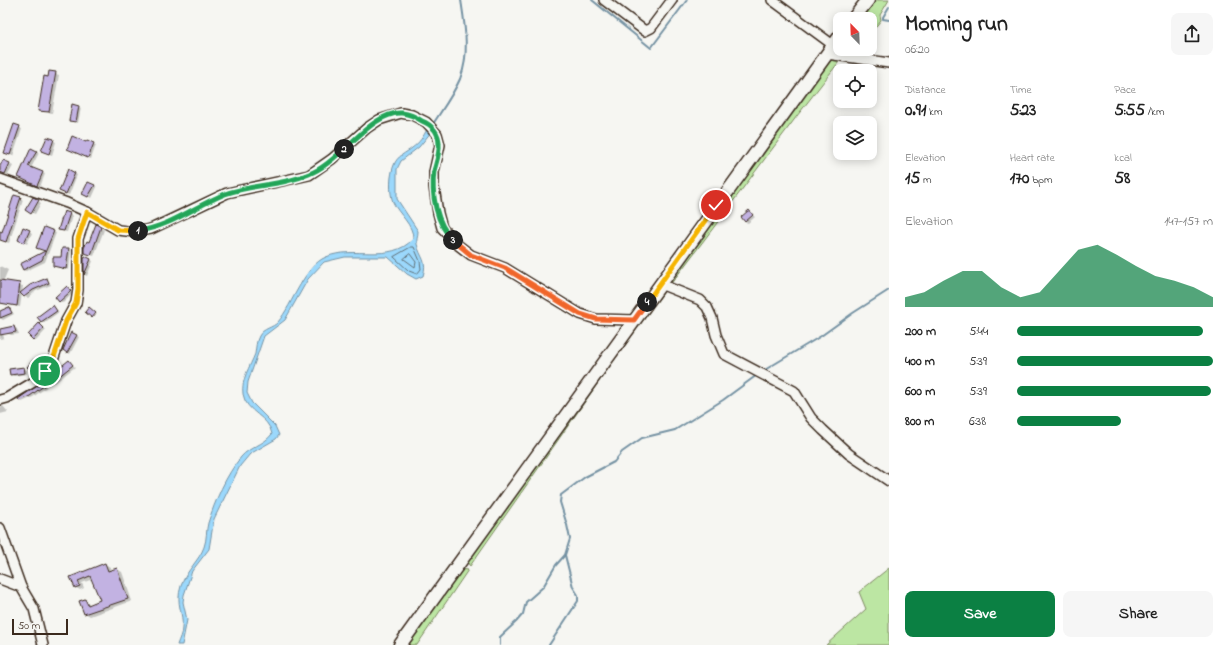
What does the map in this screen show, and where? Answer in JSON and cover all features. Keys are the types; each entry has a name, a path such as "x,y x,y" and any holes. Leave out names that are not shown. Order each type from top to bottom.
{"main road":[{"path":"859,12 868,0"},
{"path":"400,645 833,45"}],"street":[{"path":"604,0 645,31 650,28 672,0"},
{"path":"772,0 833,45"},
{"path":"869,56 889,62"},
{"path":"0,179 87,212 118,230 135,232 151,229 227,193 308,174 332,159 367,128 379,120 401,113 412,115 426,122 437,134 440,145 434,172 434,187 438,213 442,228 458,245 471,255 505,268 580,314 596,319 634,320"},
{"path":"0,400 7,398 32,383 45,371 53,360 66,321 76,303 78,290 78,239 87,212"},
{"path":"660,284 700,300 707,307 712,318 716,336 724,354 794,391 811,418 823,430 850,454 889,481"},
{"path":"0,528 21,587 34,609 43,645"},
{"path":"0,578 21,587"}],"green space":[{"path":"877,0 889,0 880,15 881,20 877,25 877,12 868,12"},
{"path":"842,58 837,64 833,64 833,69 670,285 667,284 831,59"},
{"path":"666,289 605,373 470,566 466,561 663,290"},
{"path":"889,568 889,645 826,645 866,609 859,592"},
{"path":"461,569 468,570 417,645 405,645"}],"water":[{"path":"427,129 432,131 419,147 401,161 397,169 397,199 418,231 418,249 425,266 423,276 416,279 407,274 388,257 345,257 324,262 308,279 285,320 264,336 248,382 247,393 252,403 275,426 279,435 276,439 250,454 240,466 214,519 209,549 192,571 184,595 183,602 187,620 182,645 177,645 182,630 179,593 186,575 202,552 206,541 208,523 218,497 230,472 241,457 265,441 272,434 267,423 248,406 243,394 243,383 255,354 258,338 263,331 278,322 311,268 318,262 326,257 337,254 383,253 394,251 413,239 411,229 393,202 391,193 391,178 397,159 417,144"}],"building":[{"path":"49,71 56,72 49,112 38,111 44,76 48,77"},
{"path":"72,104 79,106 76,122 69,121"},
{"path":"14,124 20,126 10,155 4,153"},
{"path":"72,136 86,142 87,140 94,143 88,158 67,149"},
{"path":"47,137 54,139 49,154 41,151"},
{"path":"31,148 37,151 28,166 43,172 37,186 18,177"},
{"path":"3,160 10,163 5,174 0,172 0,166"},
{"path":"68,169 75,173 66,194 59,191"},
{"path":"88,182 95,185 88,197 82,194"},
{"path":"14,195 21,197 6,242 0,240 0,231 2,232"},
{"path":"33,197 39,200 31,214 25,210"},
{"path":"749,210 753,215 745,222 741,217"},
{"path":"64,211 70,213 64,231 58,230"},
{"path":"96,224 101,227 91,255 84,253 84,248 87,241 89,242"},
{"path":"23,227 30,230 24,243 18,240"},
{"path":"44,227 54,231 42,260 23,270 20,264 45,251 36,248"},
{"path":"62,248 69,248 66,269 53,266 53,257 61,257"},
{"path":"85,256 91,259 84,275 84,259"},
{"path":"47,278 49,283 33,290 24,297 20,293 30,285"},
{"path":"0,280 20,283 17,306 0,303"},
{"path":"67,286 71,291 59,302 55,297"},
{"path":"53,305 57,311 41,322 37,317"},
{"path":"9,307 12,313 0,318 0,311"},
{"path":"89,307 96,313 92,318 85,312"},
{"path":"39,323 44,328 33,340 28,335"},
{"path":"14,326 16,332 0,335 0,329"},
{"path":"71,332 77,335 67,353 63,350"},
{"path":"34,359 39,363 32,371 27,367"},
{"path":"69,360 73,365 52,382 48,377"},
{"path":"24,367 25,373 10,375 9,369"},
{"path":"42,382 45,385 30,396 19,401 18,399"},
{"path":"105,563 108,571 117,568 128,599 84,614 79,601 85,599 88,605 100,600 90,576 78,581 80,586 75,588 70,577"}],"waterway":[{"path":"433,124 454,91 463,69 466,40 461,0"},
{"path":"592,0 651,48 687,0"},
{"path":"889,7 883,17 883,19 889,20"},
{"path":"763,371 821,336 889,290"},
{"path":"549,645 578,601 578,595 573,587 565,555 570,539 560,502 561,495 585,477 614,462 622,452 642,438 675,430 723,400 757,375"},
{"path":"500,645 500,637 523,614 526,602 543,587 556,565 565,555"}],"route":[{"path":"45,371 53,360 66,321 76,303 78,290 78,239 80,227 87,212 118,230 135,232 151,229 166,224 227,193 244,188 281,182 308,174 322,167 367,128 390,115 401,113 412,115 432,126 437,134 440,145 434,172 434,187 442,228 448,236 471,255 505,268 560,304 580,314 596,319 634,320 716,205"}]}
